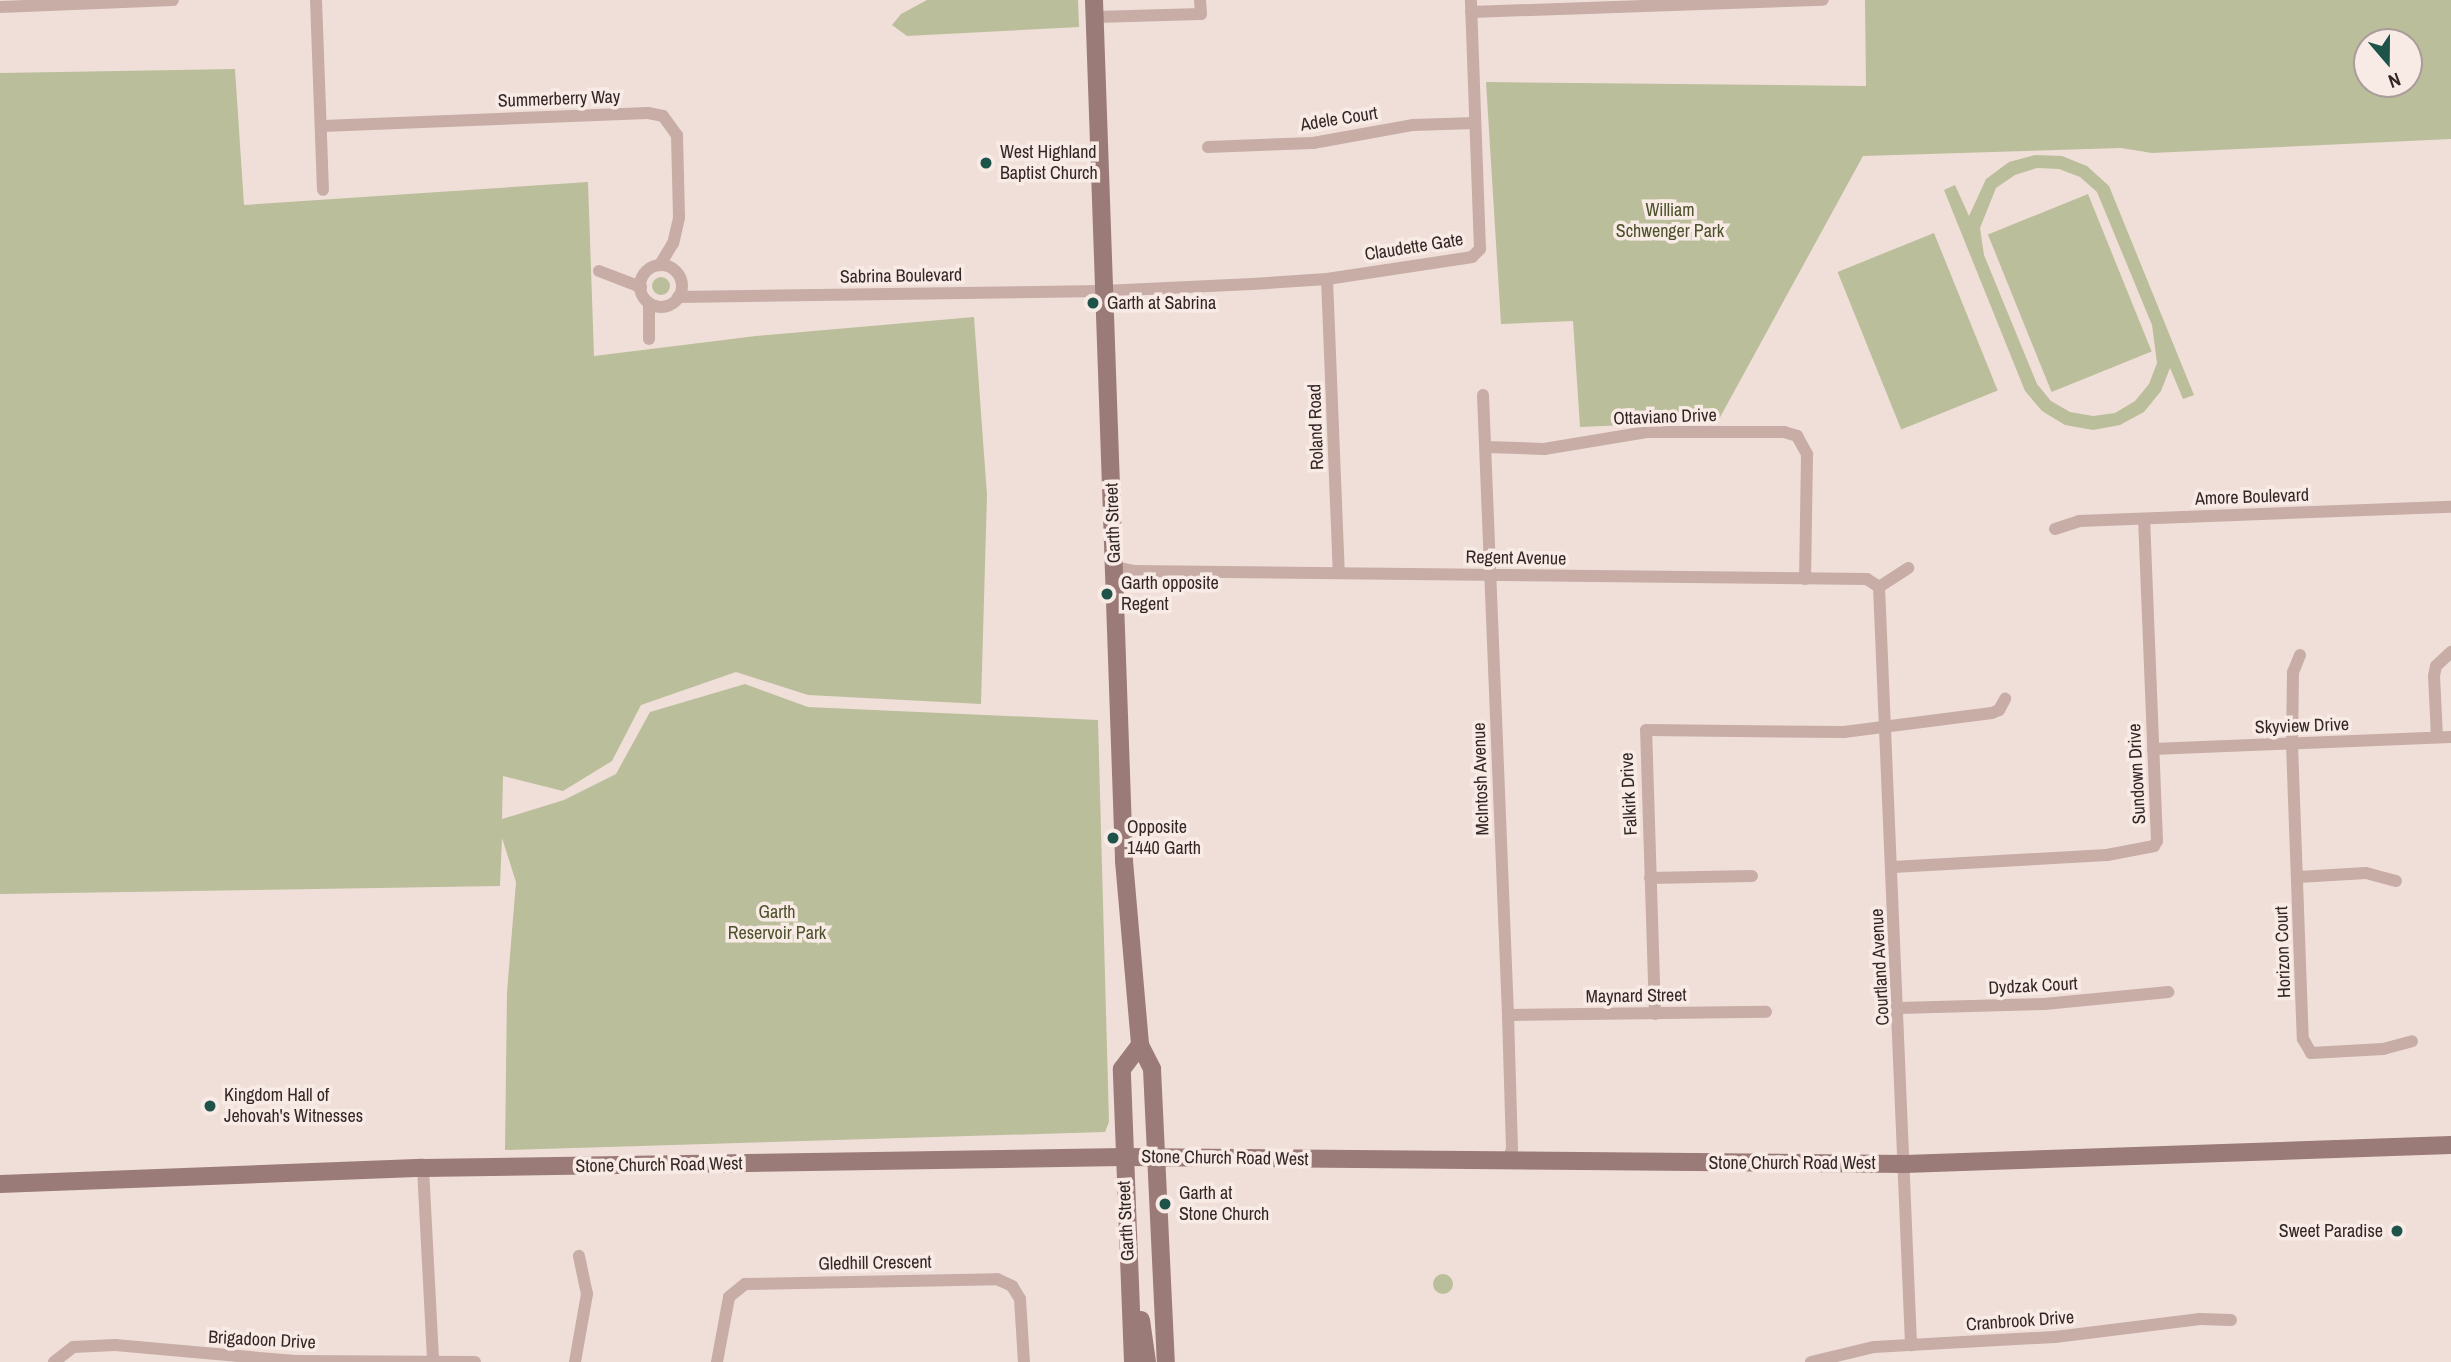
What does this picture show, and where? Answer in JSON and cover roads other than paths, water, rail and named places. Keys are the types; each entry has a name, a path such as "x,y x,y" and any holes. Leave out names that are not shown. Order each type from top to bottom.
{"main road":[{"name":"Garth Street","path":"1095,9 1124,861 1140,1045 1152,1069 1166,1362"},
{"name":"Garth Street","path":"1133,1362 1123,1157 1122,1069 1140,1045"},
{"name":"Stone Church Road West","path":"0,1184 422,1168 1123,1157 1905,1164 2451,1145"},
{"path":"1128,1244 1147,1362"}],"street":[{"path":"0,7 173,0"},
{"path":"316,0 323,126 323,190"},
{"path":"1095,9 1200,14 1200,0"},
{"path":"1471,6 1824,0"},
{"name":"Claudette Gate","path":"1103,291 1327,279 1478,253 1471,6"},
{"name":"Summerberry Way","path":"323,126 656,114 670,121 677,135 679,218 673,243 660,265"},
{"name":"Adele Court","path":"1208,147 1313,144 1413,125 1475,123"},
{"name":"Summerberry Way","path":"673,243 675,271"},
{"path":"642,281 660,265 675,271 682,284 700,295"},
{"path":"599,271 642,281"},
{"name":"Roland Road","path":"1327,279 1339,573"},
{"path":"642,281 652,321 649,339"},
{"path":"652,321 664,306 678,297 682,284"},
{"name":"Sabrina Boulevard","path":"678,297 1103,291"},
{"path":"649,303 664,306"},
{"name":"McIntosh Avenue","path":"1483,395 1508,1015 1512,1149 1508,1160"},
{"name":"Ottaviano Drive","path":"1487,447 1544,449 1647,432 1784,432 1801,440 1807,454 1805,579"},
{"name":"Amore Boulevard","path":"2055,529 2072,521 2451,507"},
{"name":"Sundown Drive","path":"1893,867 2107,855 2154,846 2159,836 2144,519"},
{"name":"Regent Avenue","path":"1115,567 1339,573 1867,579 1878,587"},
{"path":"1878,587 1908,568"},
{"name":"Courtland Avenue","path":"1878,587 1887,728 1911,1345"},
{"path":"2437,737 2435,666 2451,652"},
{"name":"Horizon Court","path":"2300,655 2293,672 2292,745 2306,1050 2383,1049 2412,1041"},
{"path":"1887,728 1992,713 1999,710 2005,699"},
{"name":"Falkirk Drive","path":"1654,1014 1646,730 1844,732 1887,728"},
{"name":"Skyview Drive","path":"2153,749 2451,737"},
{"path":"2298,877 2366,873 2396,881"},
{"path":"1650,878 1752,876"},
{"name":"Dydzak Court","path":"1899,1008 2044,1004 2168,992"},
{"name":"Maynard Street","path":"1508,1015 1766,1012"},
{"path":"422,1168 433,1360"},
{"path":"575,1362 587,1294 579,1256"},
{"name":"Gledhill Crescent","path":"717,1362 729,1297 745,1284 997,1279 1012,1286 1020,1299 1024,1362"},
{"name":"Cranbrook Drive","path":"1811,1362 1840,1352 1911,1345 2055,1338 2200,1319 2231,1320"},
{"name":"Brigadoon Drive","path":"54,1362 73,1348 115,1345 295,1361 475,1362"}],"place":[{"name":"West Highland Baptist Church","path":"986,163"},
{"name":"Garth at Sabrina","path":"1093,303"},
{"name":"Garth opposite Regent","path":"1107,594"},
{"name":"Opposite 1440 Garth","path":"1113,838"},
{"name":"Kingdom Hall of Jehovah's Witnesses","path":"210,1106"},
{"name":"Garth at Stone Church","path":"1165,1204"},
{"name":"Sweet Paradise","path":"2397,1231"}],"park label":[{"name":"William Schwenger Park","path":"1670,221"},
{"name":"Garth Reservoir Park","path":"777,923"}]}
